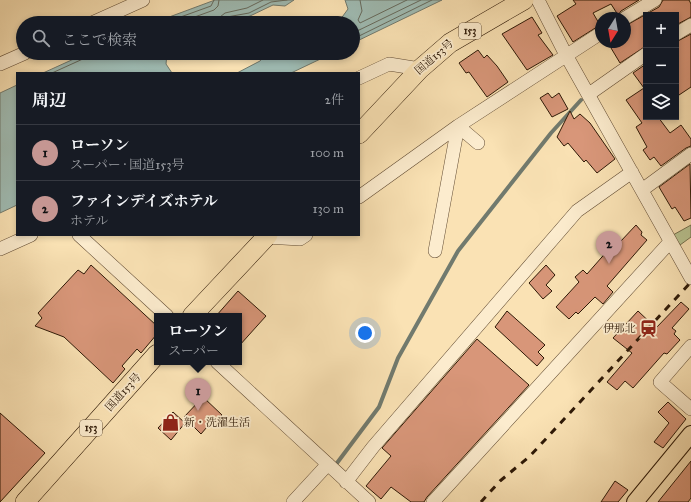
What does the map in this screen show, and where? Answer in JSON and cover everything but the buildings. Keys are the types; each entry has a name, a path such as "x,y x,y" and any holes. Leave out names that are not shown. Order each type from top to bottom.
{"highway":[{"name":"国道153号","path":"360,133 420,68 450,42 524,0"},
{"path":"195,313 267,236"},
{"name":"国道153号","path":"25,502 154,357"}],"main road":[{"path":"635,502 691,434"}],"street":[{"path":"108,16 143,0"},
{"path":"538,0 566,55 691,278"},
{"path":"631,14 654,0"},
{"path":"679,32 691,25"},
{"path":"360,196 458,126 595,37"},
{"path":"589,94 643,56"},
{"path":"0,64 16,57"},
{"path":"360,78 389,64 420,68"},
{"path":"458,126 478,142"},
{"path":"434,251 458,126"},
{"path":"642,190 691,154"},
{"path":"346,482 378,441 576,211 632,172"},
{"path":"0,249 29,236"},
{"path":"80,236 165,313"},
{"path":"267,236 300,239 304,236"},
{"path":"434,502 670,242"},
{"path":"691,346 660,382 691,408"},
{"path":"220,365 369,502"},
{"path":"293,502 328,464"}],"green space":[{"path":"691,225 691,237 680,245 673,235"}],"water":[{"path":"215,0 294,0 285,6 273,5 250,16 172,16"},
{"path":"345,0 442,0 360,40 360,16 343,16 348,9"},
{"path":"72,60 166,60 166,64 171,72 45,72"},
{"path":"318,60 293,72 239,72 260,61"},
{"path":"16,85 16,205 0,213 0,93"}],"waterway":[{"path":"337,463 379,407 398,358 458,251 551,133 581,100"}],"railway":[{"path":"481,502 500,481 530,456 691,282"}],"place":[{"name":"ファインデイズホテル","path":"609,264"},
{"name":"伊那北","path":"649,328"},
{"name":"ローソン","path":"198,411"},
{"name":"新・洗濯生活","path":"171,422"}]}
